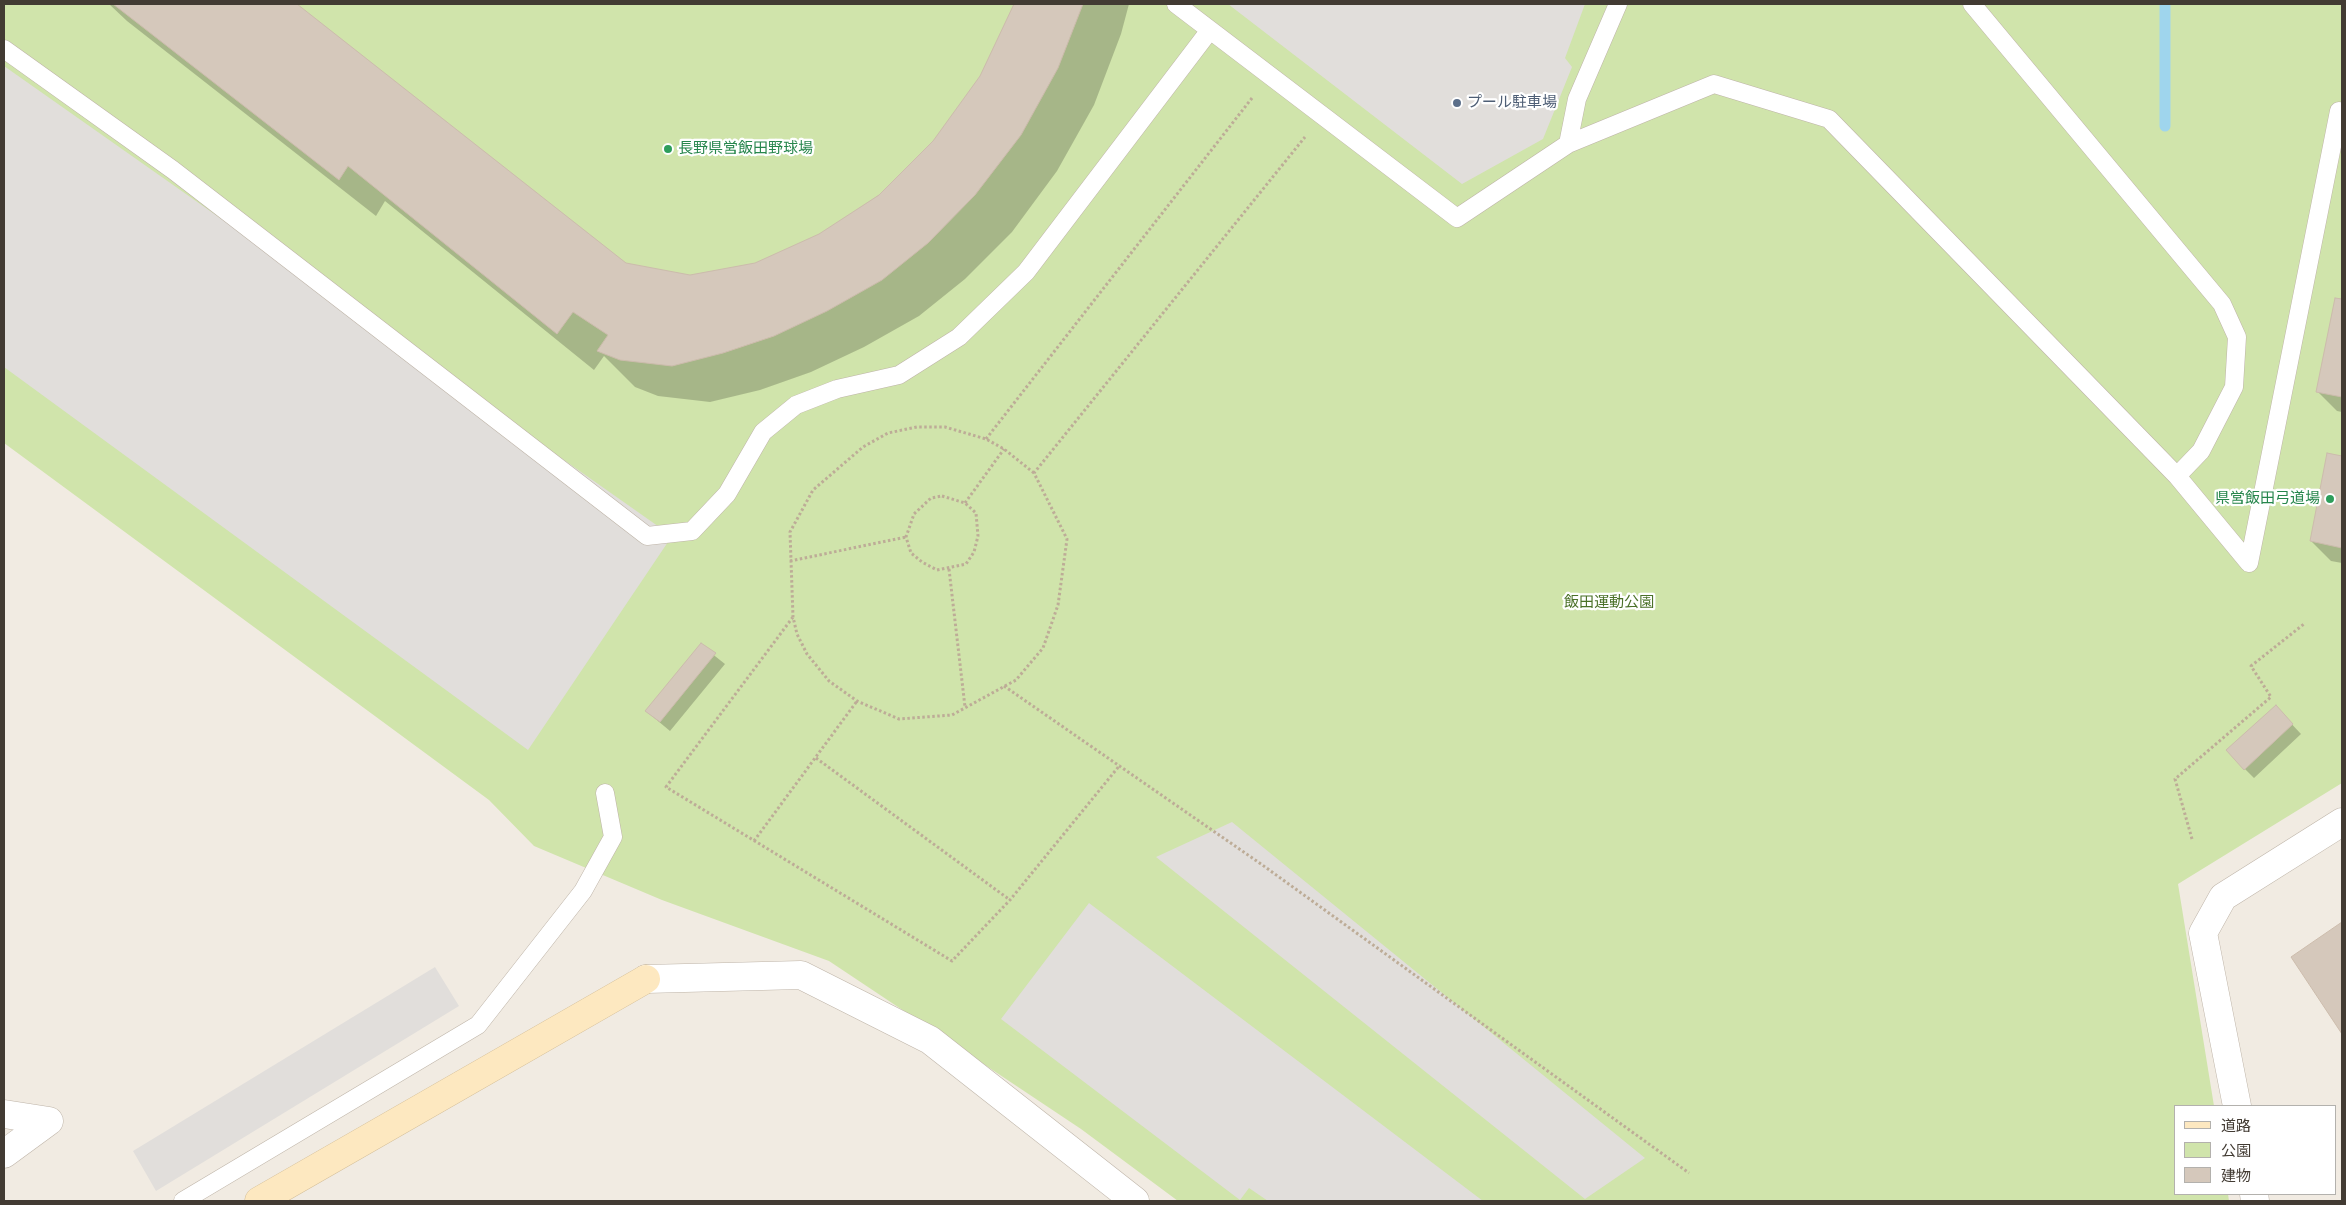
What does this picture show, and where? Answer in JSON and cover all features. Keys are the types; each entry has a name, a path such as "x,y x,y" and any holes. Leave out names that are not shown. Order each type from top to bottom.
{"street":[{"path":"2237,1105 2203,933 2224,897 2342,822"},
{"path":"260,1201 646,979 801,975 930,1040 1135,1201"},
{"path":"4,1114 49,1121 4,1154"}],"lane":[{"path":"1176,4 1457,218 1568,144 1714,84 1829,119 2177,476 2249,563 2339,111 2342,112"},
{"path":"1568,144 1577,99 1618,4"},
{"path":"1972,4 2222,304 2237,337 2234,387 2201,450 2177,476"},
{"path":"4,49 173,170 647,536 692,531 728,494 764,432 796,405 837,389 899,375 959,336 1026,272 1210,30"},
{"path":"183,1201 478,1025 583,892 609,845 613,837 605,793"}],"path":[{"path":"986,439 1270,76"},
{"path":"1034,472 1322,116"},
{"path":"918,427 944,427 986,439 1004,449 1034,472 1068,539 1058,605 1043,648 1016,680 952,715 899,719 857,701 829,681 807,654 797,634 793,617 790,532 813,490 863,447 888,433 918,427"},
{"path":"965,503 1004,449"},
{"path":"942,496 965,503 976,513 978,536 974,552 966,564 937,570 922,562 911,553 906,537 914,514 931,498 942,496"},
{"path":"790,561 906,537"},
{"path":"948,568 965,707"},
{"path":"793,617 666,787 952,961 1010,900 1120,765"},
{"path":"2192,839 2175,779 2271,697 2252,666 2304,624"},
{"path":"1004,686 1120,765 1689,1173"},
{"path":"754,841 857,701"},
{"path":"816,758 1010,900"}],"green space":[{"name":"飯田運動公園","path":"4,4 2342,4 2342,783 2178,884 2214,1105 2174,1105 2174,1195 2228,1195 2229,1201 1178,1201 1081,1129 829,961 662,900 534,846 489,800 4,443"}],"shaded area":[{"name":"プール駐車場","path":"1228,4 1585,4 1565,58 1572,67 1543,139 1462,184"},
{"path":"4,66 672,536 528,750 4,367"},
{"path":"1232,822 1645,1158 1585,1199 1156,857"},
{"path":"1089,903 1483,1201 1268,1201 1249,1188 1240,1200 1001,1019"},
{"path":"435,967 459,1006 156,1191 133,1151"}],"building":[{"path":"113,4 297,4 626,263 690,275 755,263 819,234 879,195 933,141 980,76 1014,4 1083,4 1058,68 1021,135 975,195 928,243 882,280 827,311 774,336 723,353 672,366 620,360 597,351 608,335 573,312 557,334 348,166 339,180"},
{"path":"2335,298 2342,299 2342,397 2316,392"},
{"name":"県営飯田弓道場","path":"2327,453 2342,456 2342,548 2310,541"},
{"path":"701,643 716,653 660,722 645,711"},
{"path":"2276,705 2293,724 2244,770 2226,750"},
{"path":"2342,922 2342,1034 2291,957"}],"waterway":[{"path":"2165,4 2165,126"}],"place":[{"name":"プール駐車場","path":"1457,103"},
{"name":"長野県営飯田野球場","path":"668,149"},
{"name":"県営飯田弓道場","path":"2330,499"}]}
